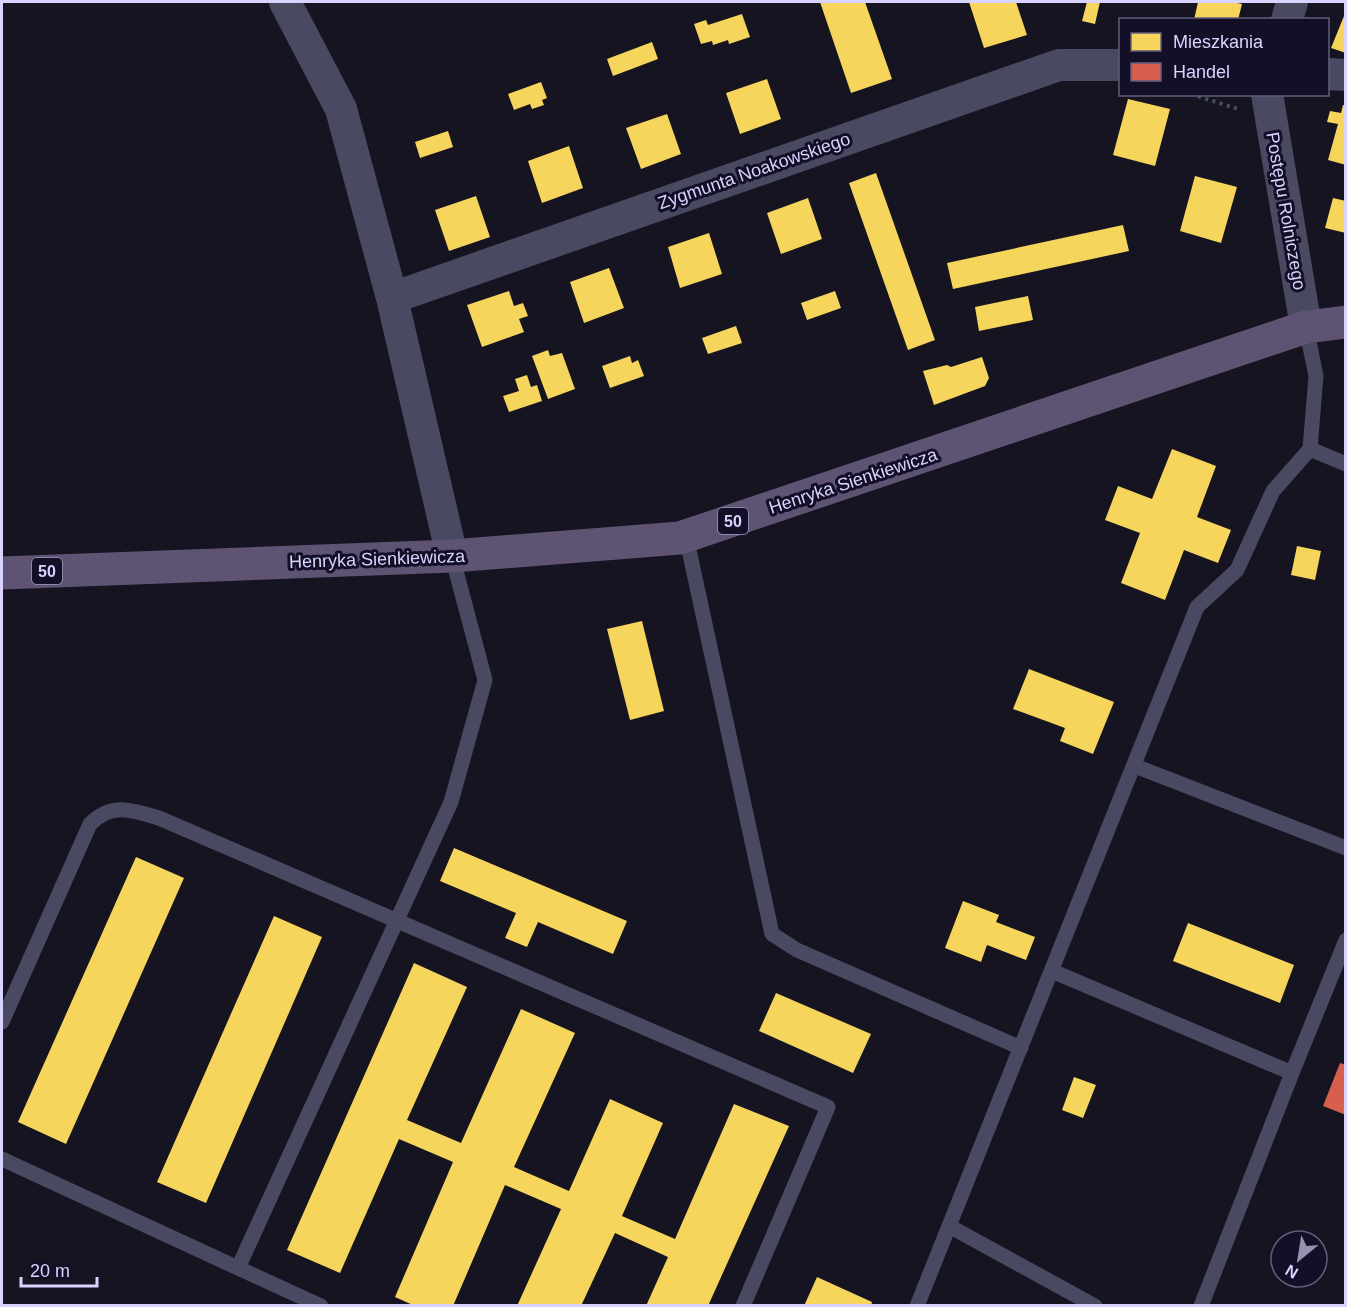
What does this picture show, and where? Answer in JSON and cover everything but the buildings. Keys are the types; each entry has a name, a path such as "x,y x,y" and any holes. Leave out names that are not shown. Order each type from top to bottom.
{"main road":[{"name":"Henryka Sienkiewicza","path":"2,573 452,556 686,536 1306,327 1346,322"}],"street":[{"path":"285,2 341,109 392,297 452,556"},
{"path":"1288,18 1292,2"},
{"name":"Zygmunta Noakowskiego","path":"392,297 1059,65 1119,65"},
{"path":"1329,74 1346,75"},
{"name":"Postępu Rolniczego","path":"1259,99 1306,327"}],"lane":[{"path":"917,1305 1197,607 1238,570 1273,492 1310,449 1316,376 1306,327"},
{"path":"1310,449 1346,464"},
{"path":"686,536 772,934 797,950 1021,1048"},
{"path":"238,1268 451,802 485,680 452,556"},
{"path":"1135,766 1346,848"},
{"path":"2,1022 90,824 98,815 113,808 128,808 159,818 828,1107 743,1305"},
{"path":"1202,1305 1346,940"},
{"path":"1052,972 1292,1073"},
{"path":"2,1159 321,1305"},
{"path":"949,1226 1095,1305"}],"path":[{"path":"1198,96 1238,107 1259,99"}]}
